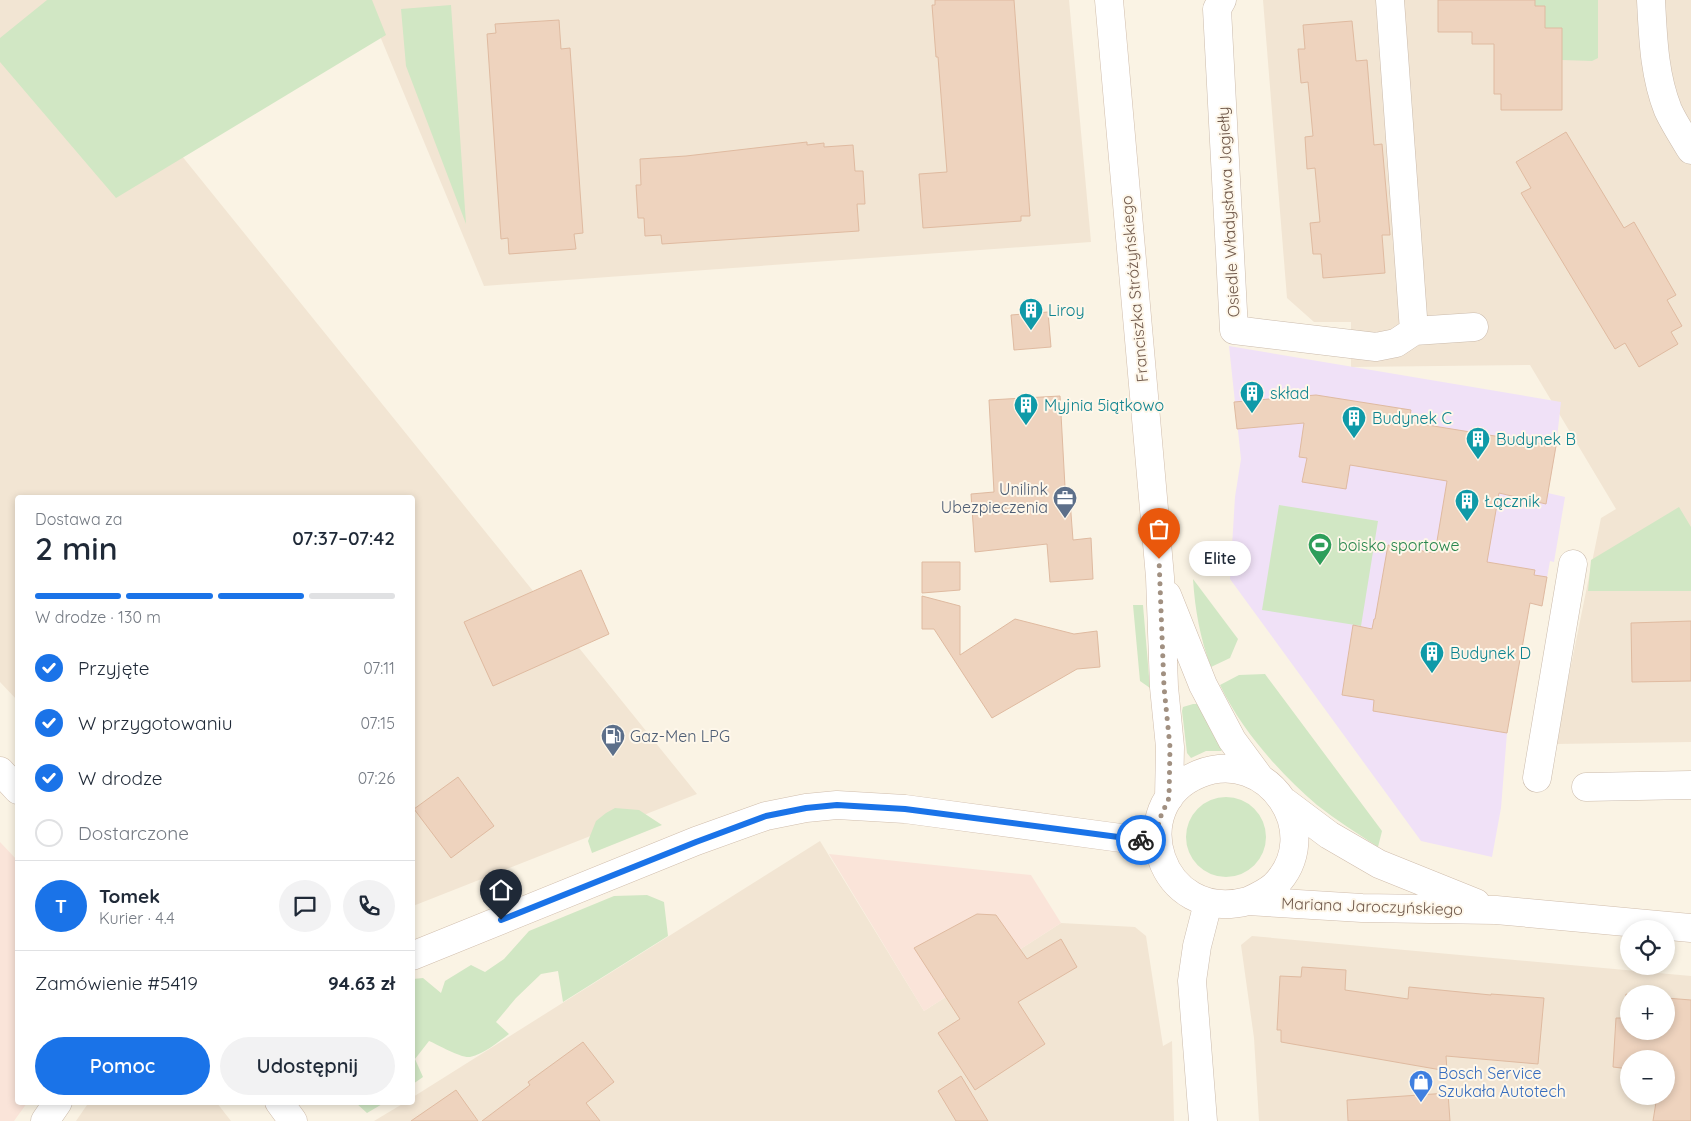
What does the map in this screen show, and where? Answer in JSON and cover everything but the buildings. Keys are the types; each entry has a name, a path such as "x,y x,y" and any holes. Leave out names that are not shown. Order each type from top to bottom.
{"street":[{"name":"Franciszka Stróżyńskiego","path":"1109,0 1160,577 1164,687 1170,747 1169,798"},
{"name":"Osiedle Władysława Jagiełły","path":"1222,0 1217,9 1234,330 1376,347 1396,343 1414,331 1474,327"},
{"path":"1390,0 1414,331"},
{"path":"1651,0 1653,42 1658,78 1668,110 1691,150"},
{"path":"1537,778 1573,564"},
{"name":"Franciszka Stróżyńskiego","path":"1160,577 1203,685 1232,740 1260,778"},
{"path":"1236,769 1249,772 1260,778 1274,788 1285,802 1291,816 1294,831 1293,846 1290,861 1283,874 1273,886 1261,895 1235,905 1208,903 1189,894 1173,881 1162,863 1158,843 1158,827 1169,798 1187,780 1211,770 1236,769"},
{"path":"0,771 15,787"},
{"path":"1586,787 1691,785"},
{"name":"Mariana Jaroczyńskiego","path":"1285,802 1328,835 1379,864 1496,910"},
{"path":"415,955 696,842 766,816 806,808 837,805 905,809 1158,843"},
{"name":"Mariana Jaroczyńskiego","path":"1248,901 1362,908 1496,910 1691,928"},
{"path":"1202,1121 1192,982 1197,946 1208,903"},
{"path":"45,1121 56,1105"},
{"path":"281,1105 293,1121"}],"shaded area":[{"path":"0,0 56,0 697,794 415,905 415,495 15,495 15,698 0,682"},
{"path":"365,0 1069,0 1091,242 484,286"},
{"path":"1263,0 1691,0 1691,742 1555,744 1601,518 1616,509 1530,365 1351,367 1351,322 1314,322 1287,298"},
{"path":"1229,346 1561,402 1548,493 1565,497 1554,562 1550,561 1542,606 1530,603 1507,733 1501,808 1492,857 1421,841 1230,579 1235,497 1241,459"},
{"path":"820,841 924,1011 1061,923 1135,927 1146,936 1163,1046 1172,1041 1174,1121 374,1121 401,1105 415,1105 415,1096"},
{"path":"0,842 15,858 15,1105 26,1105 14,1121 0,1121"},
{"path":"829,854 1031,875 1061,923 924,1011"},
{"path":"1252,936 1620,970 1620,975 1691,976 1691,1121 1259,1121 1254,1038 1241,945"},
{"path":"87,1105 219,1105 231,1121 76,1121"}],"green space":[{"path":"47,0 372,0 386,35 116,198 0,62 0,38"},
{"path":"1535,0 1598,0 1598,58 1592,61 1562,60 1545,28 1545,7 1535,6"},
{"path":"451,5 466,224 406,66 401,9"},
{"name":"boisko sportowe","path":"1279,505 1378,521 1361,626 1262,610"},
{"path":"1679,507 1691,527 1691,591 1588,591 1591,560"},
{"path":"1193,579 1238,639 1230,658 1211,667 1199,624"},
{"path":"1133,605 1143,605 1150,688 1140,681"},
{"path":"1265,674 1382,831 1378,847 1317,805 1275,765 1239,719 1220,685 1239,675"},
{"path":"1197,704 1224,747 1221,751 1206,751 1191,758 1187,753 1182,711 1183,707"},
{"path":"1218,797 1234,797 1255,808 1266,829 1266,845 1255,866 1234,877 1218,877 1204,871 1192,859 1186,845 1186,829 1192,815 1204,803"},
{"path":"615,808 639,810 662,825 592,853 588,841 596,821"},
{"path":"647,895 664,902 668,936 563,1002 558,971 541,974 516,998 496,1022 509,1034 486,1051 466,1057 429,1041 415,1059 415,979 423,978 441,993 445,981 471,965 485,972 504,959 529,931 614,896"},
{"path":"415,1059 423,1077 415,1083"},
{"path":"358,1105 381,1105 367,1113"}],"way so far":[{"path":"1141,840 1158,843 1160,818 1169,798 1170,747 1164,687 1159,559"}],"place":[{"name":"Liroy","path":"1031,331"},
{"name":"skład","path":"1252,414"},
{"name":"Myjnia 5iątkowo","path":"1026,426"},
{"name":"Budynek C","path":"1354,439"},
{"name":"Budynek B","path":"1478,460"},
{"name":"Unilink Ubezpieczenia","path":"1065,519"},
{"name":"Łącznik","path":"1467,522"},
{"name":"Elite","path":"1159,559"},
{"name":"boisko sportowe","path":"1320,566"},
{"name":"Budynek D","path":"1432,674"},
{"name":"Gaz-Men LPG","path":"613,757"},
{"name":"Bosch Service Szukała Autotech","path":"1421,1103"}],"route":[{"path":"501,920 766,816 806,808 837,805 905,809 1141,840"}]}
